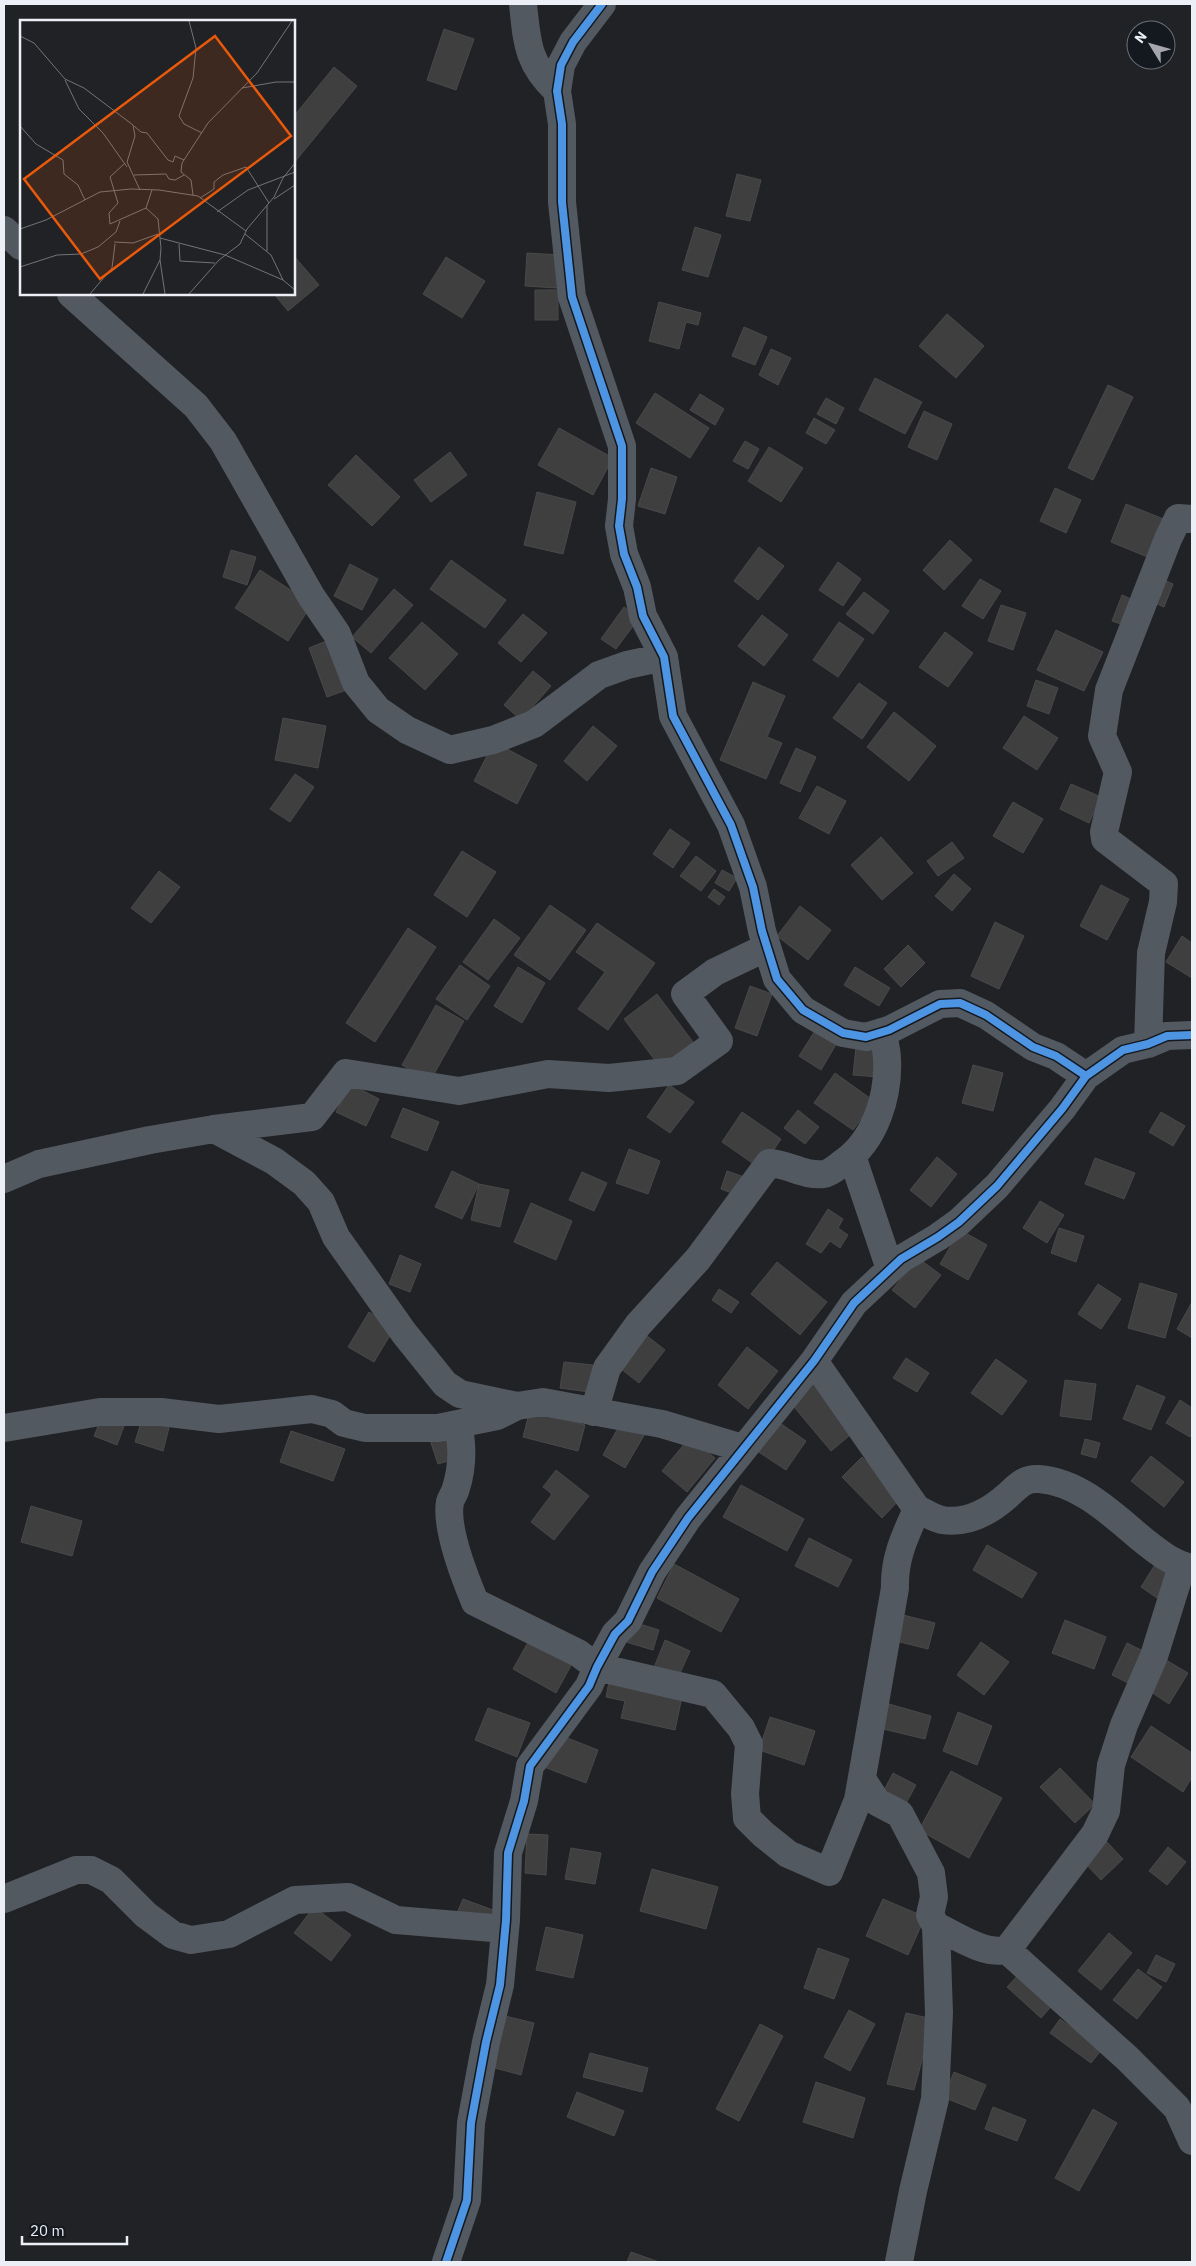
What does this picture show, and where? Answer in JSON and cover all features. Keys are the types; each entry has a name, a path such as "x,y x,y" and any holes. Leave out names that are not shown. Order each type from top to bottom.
{"street":[{"path":"523,4 526,40 536,68 557,91"},
{"path":"602,4 573,42 560,65 557,91 562,124 562,202 572,297 622,446 622,499 619,526 624,554 637,587 643,616 664,657 673,716 731,826 753,887 767,947 777,979 802,1010 843,1033 866,1037 924,1014 940,1004 960,1003 986,1015 1032,1047 1056,1056 1086,1076"},
{"path":"4,230 20,245"},
{"path":"72,295 196,406 223,441 311,596 337,634 356,683 378,710 407,730 450,750 493,740 534,724 599,675 627,665 664,657"},
{"path":"1148,1044 1151,953 1163,902 1164,884 1105,839 1104,832 1118,772 1102,736 1109,690 1168,539 1178,518 1192,519"},
{"path":"4,1179 39,1164 150,1140 214,1129 312,1116 346,1073 459,1091 548,1074 609,1078 677,1071 719,1041 685,994 715,972 767,947"},
{"path":"594,1412 607,1368 638,1325 698,1258 757,1182 769,1163 781,1163 804,1174 827,1174 852,1156 873,1129 884,1094 887,1059 882,1032"},
{"path":"446,2262 467,2200 471,2123 486,2042 500,1985 505,1929 508,1853 524,1801 530,1766 589,1686 615,1634 628,1621 652,1572 688,1518 742,1448 814,1361 854,1303 901,1258 938,1237 959,1222 997,1186 1062,1109 1086,1076 1123,1050 1148,1044 1167,1036 1192,1034"},
{"path":"214,1129 274,1161 304,1183 321,1202 336,1237 404,1333 444,1384 460,1394 517,1406"},
{"path":"852,1156 890,1270"},
{"path":"814,1361 917,1509 941,1520 963,1520 988,1511 1022,1481 1038,1479 1069,1485 1112,1514 1159,1552 1187,1567 1154,1656 1124,1725 1111,1765 1106,1811 1095,1834 1007,1950 999,1952 988,1950 936,1926"},
{"path":"4,1428 100,1412 161,1412 219,1419 312,1409 332,1414 344,1423 365,1428 438,1428 497,1416 517,1406 543,1402 662,1424 742,1448"},
{"path":"458,1424 462,1445 462,1467 450,1503 451,1522 458,1562 474,1602 578,1653 597,1667 713,1694 741,1728 749,1744 745,1794 747,1818 788,1854 829,1872 858,1800 895,1588 894,1570 900,1548 917,1509"},
{"path":"862,1779 876,1802 900,1814 932,1873 934,1897 930,1915 936,1926 939,2013 935,2099 913,2191 899,2262"},
{"path":"4,1899 76,1870 92,1870 111,1880 146,1915 173,1935 190,1940 228,1934 296,1900 348,1897 396,1920 505,1929"},
{"path":"1007,1950 1127,2058 1177,2108 1192,2141"}],"building":[{"path":"444,29 474,39 456,90 427,80"},
{"path":"334,67 357,86 295,162 295,115"},
{"path":"737,174 761,180 750,221 726,216"},
{"path":"695,227 721,235 708,277 682,270"},
{"path":"527,253 560,255 557,288 525,286"},
{"path":"295,257 319,285 288,311 275,295 295,295"},
{"path":"446,257 485,281 462,318 423,294"},
{"path":"535,290 558,290 558,320 535,320"},
{"path":"659,302 701,313 698,325 686,322 679,349 649,341"},
{"path":"947,314 984,346 956,378 919,346"},
{"path":"744,327 767,337 755,365 732,356"},
{"path":"771,349 791,358 778,385 759,375"},
{"path":"875,378 922,402 905,434 859,410"},
{"path":"1108,385 1133,397 1093,480 1068,468"},
{"path":"655,393 709,428 690,458 636,423"},
{"path":"700,394 724,409 715,425 690,410"},
{"path":"826,398 844,408 836,424 817,414"},
{"path":"924,411 952,424 937,460 908,447"},
{"path":"814,418 835,430 826,444 806,433"},
{"path":"559,428 613,458 593,495 538,465"},
{"path":"745,441 759,449 748,469 733,461"},
{"path":"769,447 803,468 781,502 748,481"},
{"path":"450,452 467,475 431,502 414,480"},
{"path":"356,455 400,497 372,526 328,485"},
{"path":"651,468 677,477 665,514 638,506"},
{"path":"1055,488 1081,500 1066,533 1040,521"},
{"path":"537,492 576,502 563,554 524,545"},
{"path":"1126,504 1166,520 1150,558 1111,542"},
{"path":"950,540 972,560 944,590 923,570"},
{"path":"759,547 784,566 758,600 734,581"},
{"path":"231,550 256,557 247,585 223,577"},
{"path":"451,560 506,600 485,628 430,589"},
{"path":"838,562 861,579 843,606 819,590"},
{"path":"350,564 378,579 362,610 334,596"},
{"path":"260,570 312,604 288,641 235,608"},
{"path":"980,579 1001,591 983,619 962,606"},
{"path":"1162,579 1173,584 1164,607 1153,602"},
{"path":"394,589 413,605 371,653 352,637"},
{"path":"864,592 889,611 873,634 846,614"},
{"path":"1122,595 1133,600 1124,625 1112,621"},
{"path":"1001,605 1026,613 1013,650 988,641"},
{"path":"624,607 639,618 616,649 601,639"},
{"path":"523,614 547,633 521,662 498,643"},
{"path":"762,615 788,635 764,666 738,646"},
{"path":"422,622 458,654 425,690 389,658"},
{"path":"839,622 864,639 838,677 813,660"},
{"path":"1056,630 1103,652 1084,691 1037,670"},
{"path":"945,632 973,653 948,687 919,667"},
{"path":"334,638 352,688 327,697 309,648"},
{"path":"533,671 551,686 521,720 504,705"},
{"path":"1036,680 1058,688 1049,714 1027,706"},
{"path":"753,682 785,696 767,737 782,743 766,779 720,760"},
{"path":"859,683 887,703 862,739 833,718"},
{"path":"894,712 936,746 909,781 867,747"},
{"path":"1024,716 1058,738 1037,770 1003,748"},
{"path":"283,718 326,726 318,768 275,760"},
{"path":"593,726 617,746 587,781 564,761"},
{"path":"494,742 537,765 517,804 474,781"},
{"path":"796,748 816,757 800,792 780,783"},
{"path":"295,774 314,787 290,822 270,809"},
{"path":"1071,784 1101,797 1089,823 1060,809"},
{"path":"817,786 846,801 829,834 799,818"},
{"path":"1013,802 1043,819 1023,853 993,836"},
{"path":"670,829 690,843 673,868 653,854"},
{"path":"881,837 913,873 882,900 851,865"},
{"path":"952,842 964,858 938,876 927,861"},
{"path":"462,851 496,872 467,917 434,895"},
{"path":"696,856 716,871 701,891 680,876"},
{"path":"722,870 737,878 729,891 715,883"},
{"path":"159,871 180,887 151,923 131,908"},
{"path":"954,874 971,889 952,911 935,896"},
{"path":"1101,885 1129,899 1107,940 1080,926"},
{"path":"714,889 725,897 719,905 708,897"},
{"path":"550,905 586,930 550,980 514,955"},
{"path":"800,906 831,930 808,960 777,936"},
{"path":"494,919 520,938 488,980 463,962"},
{"path":"995,922 1024,936 999,989 971,976"},
{"path":"597,923 655,963 608,1030 578,1009 605,972 576,952"},
{"path":"408,928 436,947 375,1042 346,1023"},
{"path":"1182,936 1192,943 1192,978 1166,962"},
{"path":"908,945 925,963 901,987 884,969"},
{"path":"460,965 490,986 467,1020 436,999"},
{"path":"518,967 545,983 522,1023 494,1006"},
{"path":"855,967 890,988 879,1006 844,985"},
{"path":"750,986 772,994 757,1036 735,1028"},
{"path":"657,994 693,1042 660,1067 624,1019"},
{"path":"436,1005 464,1021 430,1081 402,1065"},
{"path":"820,1023 841,1036 821,1070 799,1056"},
{"path":"857,1038 882,1040 878,1077 853,1075"},
{"path":"973,1065 1003,1073 993,1111 962,1103"},
{"path":"835,1073 874,1101 853,1130 814,1103"},
{"path":"350,1084 379,1099 366,1126 336,1112"},
{"path":"669,1085 694,1102 670,1133 647,1117"},
{"path":"403,1108 439,1122 427,1151 391,1137"},
{"path":"798,1110 819,1127 805,1144 784,1128"},
{"path":"742,1112 781,1139 761,1169 722,1142"},
{"path":"1161,1112 1185,1126 1173,1146 1149,1132"},
{"path":"629,1149 660,1161 648,1194 616,1183"},
{"path":"937,1157 957,1174 931,1207 910,1190"},
{"path":"1095,1158 1135,1173 1124,1199 1085,1184"},
{"path":"452,1171 479,1184 462,1219 435,1207"},
{"path":"727,1171 744,1177 737,1195 721,1189"},
{"path":"582,1172 607,1183 594,1211 569,1200"},
{"path":"479,1184 509,1190 500,1227 471,1220"},
{"path":"1040,1201 1064,1215 1047,1243 1023,1228"},
{"path":"531,1203 572,1221 556,1260 514,1242"},
{"path":"828,1209 843,1219 838,1228 848,1235 840,1248 830,1241 821,1253 806,1244"},
{"path":"1059,1228 1084,1236 1076,1262 1051,1253"},
{"path":"960,1230 987,1245 968,1280 940,1264"},
{"path":"400,1255 421,1264 410,1292 389,1284"},
{"path":"918,1258 941,1275 915,1308 892,1290"},
{"path":"777,1262 827,1302 800,1335 751,1294"},
{"path":"1140,1283 1177,1294 1165,1338 1128,1328"},
{"path":"1098,1284 1121,1299 1101,1329 1078,1314"},
{"path":"719,1289 739,1302 731,1313 712,1300"},
{"path":"1192,1302 1192,1338 1177,1329"},
{"path":"369,1312 395,1327 374,1362 348,1347"},
{"path":"642,1332 665,1350 639,1383 616,1365"},
{"path":"747,1347 778,1371 748,1409 718,1385"},
{"path":"906,1358 929,1373 917,1392 893,1378"},
{"path":"996,1359 1027,1381 1002,1415 971,1393"},
{"path":"564,1362 593,1365 589,1392 560,1388"},
{"path":"1065,1380 1096,1384 1091,1420 1060,1416"},
{"path":"813,1381 855,1431 831,1451 789,1401"},
{"path":"1137,1385 1165,1397 1151,1430 1123,1419"},
{"path":"1180,1400 1192,1408 1192,1433 1190,1437 1166,1423"},
{"path":"530,1410 585,1425 578,1451 523,1437"},
{"path":"143,1416 170,1424 163,1451 135,1442"},
{"path":"102,1417 124,1426 117,1445 94,1436"},
{"path":"623,1419 646,1432 625,1468 603,1455"},
{"path":"774,1419 806,1441 786,1470 754,1449"},
{"path":"291,1431 345,1449 333,1481 280,1462"},
{"path":"450,1433 458,1458 438,1464 430,1440"},
{"path":"690,1437 715,1458 687,1492 662,1471"},
{"path":"1085,1439 1100,1443 1096,1458 1081,1454"},
{"path":"1151,1456 1184,1482 1164,1507 1131,1481"},
{"path":"862,1457 901,1498 882,1518 842,1477"},
{"path":"556,1470 589,1496 554,1540 531,1522 552,1494 543,1487"},
{"path":"741,1485 804,1519 787,1551 723,1517"},
{"path":"31,1506 82,1521 72,1556 21,1542"},
{"path":"809,1538 852,1560 838,1587 795,1566"},
{"path":"987,1545 1037,1573 1022,1598 973,1570"},
{"path":"1158,1560 1176,1571 1157,1598 1141,1587"},
{"path":"674,1564 739,1599 721,1632 657,1598"},
{"path":"903,1615 935,1623 928,1649 896,1641"},
{"path":"1065,1620 1106,1637 1094,1669 1052,1653"},
{"path":"633,1622 659,1630 653,1650 626,1642"},
{"path":"531,1637 574,1660 556,1693 513,1669"},
{"path":"665,1640 690,1651 677,1680 653,1670"},
{"path":"981,1642 1009,1662 984,1695 957,1675"},
{"path":"1127,1643 1149,1654 1134,1686 1112,1675"},
{"path":"1166,1660 1188,1673 1169,1704 1148,1690"},
{"path":"610,1677 683,1692 675,1730 621,1718 625,1701 606,1697"},
{"path":"889,1704 931,1716 925,1739 883,1729"},
{"path":"488,1708 530,1723 517,1757 475,1740"},
{"path":"958,1712 992,1726 977,1765 943,1751"},
{"path":"770,1717 815,1731 804,1765 759,1750"},
{"path":"1151,1726 1192,1753 1192,1777 1183,1792 1131,1757"},
{"path":"557,1734 598,1750 586,1783 544,1767"},
{"path":"1060,1768 1095,1804 1075,1823 1040,1787"},
{"path":"951,1771 1002,1798 969,1858 919,1830"},
{"path":"893,1773 916,1785 904,1807 881,1796"},
{"path":"527,1834 548,1835 546,1875 525,1873"},
{"path":"1105,1840 1123,1859 1101,1880 1083,1861"},
{"path":"1168,1847 1186,1862 1167,1885 1149,1871"},
{"path":"571,1848 601,1853 595,1884 565,1879"},
{"path":"652,1869 718,1887 706,1929 640,1911"},
{"path":"463,1899 493,1910 487,1925 457,1913"},
{"path":"883,1899 925,1917 908,1955 866,1936"},
{"path":"314,1907 351,1935 331,1961 294,1933"},
{"path":"546,1927 583,1935 573,1978 536,1970"},
{"path":"1109,1933 1132,1953 1101,1990 1078,1971"},
{"path":"818,1948 849,1959 834,1999 804,1988"},
{"path":"1156,1955 1175,1964 1166,1982 1147,1973"},
{"path":"1138,1969 1162,1987 1137,2019 1113,2000"},
{"path":"1022,1971 1056,2001 1041,2018 1007,1987"},
{"path":"849,2010 875,2024 850,2071 824,2057"},
{"path":"906,2013 933,2019 914,2090 887,2084"},
{"path":"505,2016 534,2023 521,2075 491,2067"},
{"path":"1060,2019 1102,2049 1091,2063 1050,2033"},
{"path":"760,2024 783,2036 739,2121 716,2109"},
{"path":"590,2053 648,2068 642,2092 583,2077"},
{"path":"954,2072 986,2085 975,2110 943,2097"},
{"path":"816,2082 865,2098 853,2138 803,2122"},
{"path":"577,2092 624,2111 614,2136 567,2117"},
{"path":"993,2107 1026,2120 1017,2141 985,2129"},
{"path":"1093,2109 1117,2123 1079,2191 1055,2178"},
{"path":"631,2252 659,2262 627,2262"}],"cycle path":[{"path":"602,4 573,42 561,65 557,91 562,124 562,202 572,297 622,446 622,499 619,526 624,554 637,587 643,616 664,657 673,716 731,825 753,887 762,931 777,979 803,1010 843,1033 866,1037 889,1030 940,1004 960,1003 986,1015 1033,1047 1056,1056 1086,1076"},
{"path":"446,2262 467,2200 471,2123 486,2042 500,1985 506,1920 508,1853 524,1801 530,1766 589,1686 615,1634 628,1621 652,1572 688,1518 814,1361 854,1303 901,1259 959,1222 997,1186 1062,1109 1086,1076 1123,1050 1148,1044 1167,1036 1192,1035"}]}
